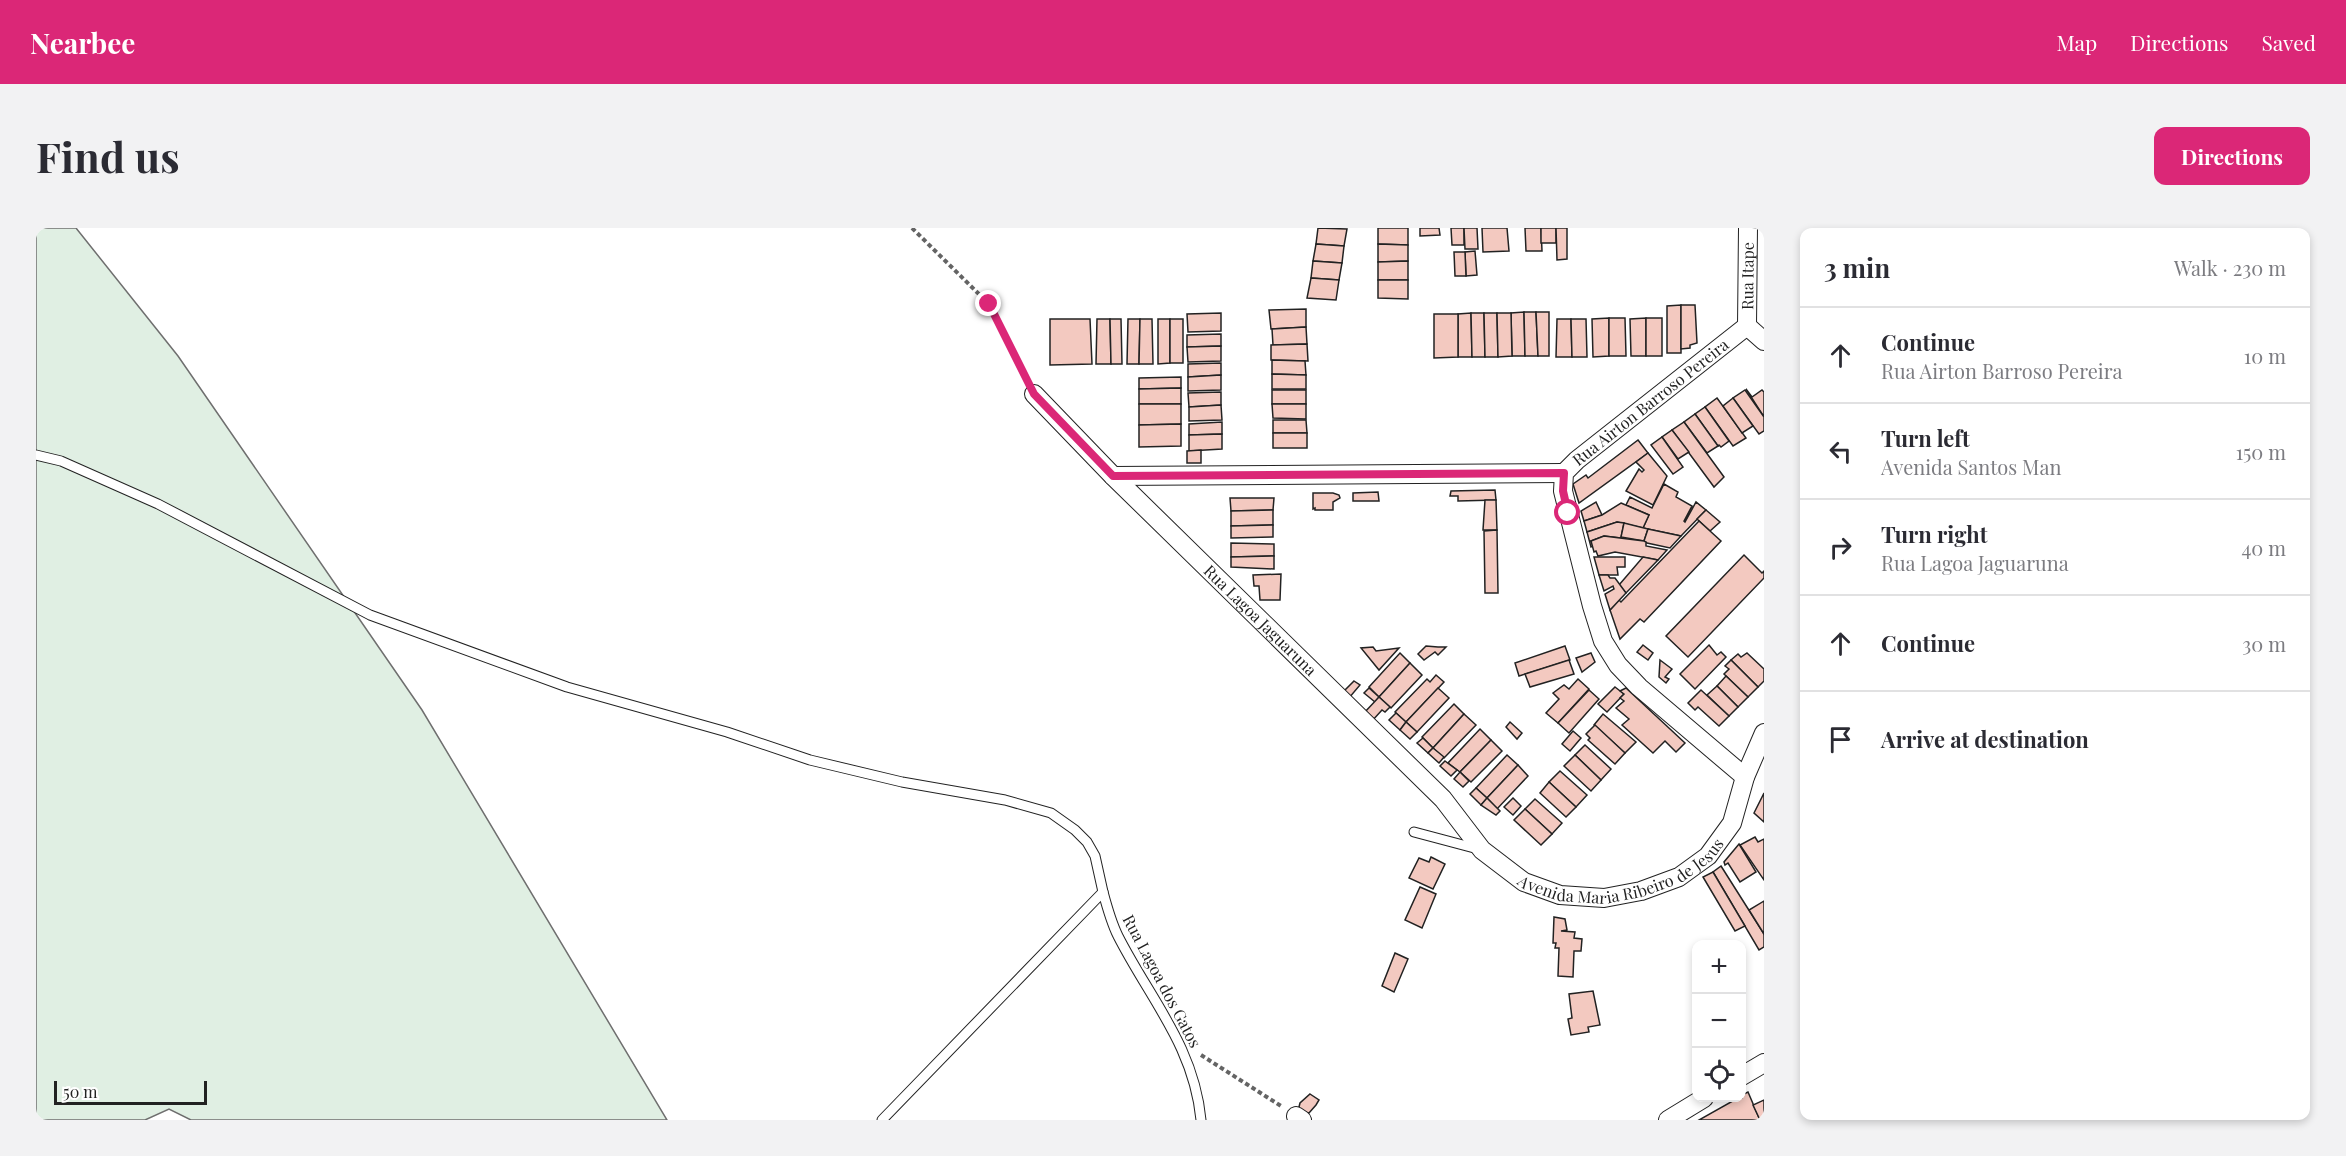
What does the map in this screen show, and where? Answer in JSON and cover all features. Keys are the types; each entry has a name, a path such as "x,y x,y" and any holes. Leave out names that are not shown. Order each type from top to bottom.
{"street":[{"name":"Rua Itape","path":"1747,326 1748,228"},
{"path":"1747,326 1764,341"},
{"name":"Rua Airton Barroso Pereira","path":"1745,777 1639,687 1618,665 1603,640 1592,606 1563,491 1564,473 1577,460 1747,326"},
{"name":"Rua Lagoa Jaguaruna","path":"1034,394 1113,476 1443,799 1482,850"},
{"path":"1113,476 1564,473"},
{"name":"Avenida Maria Ribeiro de Jesus","path":"1482,850 1524,882 1560,895 1604,898 1641,891 1679,877 1708,856 1732,823 1745,777 1764,733"},
{"path":"1746,1074 1764,1063"},
{"path":"1668,1120 1697,1102"}],"lane":[{"name":"Rua Lagoa dos Gatos","path":"36,455 61,461 158,504 370,615 567,687 727,732 810,760 902,782 1005,800 1051,813 1075,830 1087,842 1095,856 1103,892 1118,935 1180,1043 1192,1072 1201,1120"},
{"name":"Avenida Maria Ribeiro de Jesus","path":"1414,832 1482,850"},
{"path":"882,1120 1103,892"}],"path":[{"path":"912,228 989,304 1034,394"},
{"path":"1180,1043 1299,1118"}],"green space":[{"path":"36,228 76,228 178,356 422,710 667,1120 191,1120 169,1109 145,1120 36,1120"}],"building":[{"path":"1318,228 1347,229 1344,246 1316,244"},
{"path":"1378,228 1408,228 1408,245 1378,244"},
{"path":"1420,228 1439,228 1440,235 1420,236"},
{"path":"1451,228 1464,228 1464,245 1452,245"},
{"path":"1464,228 1477,228 1478,249 1465,249"},
{"path":"1482,228 1507,228 1509,251 1483,252"},
{"path":"1525,228 1541,228 1542,251 1526,251"},
{"path":"1541,228 1556,228 1556,243 1541,243"},
{"path":"1556,228 1567,228 1567,259 1557,260"},
{"path":"1316,244 1344,246 1342,263 1313,261"},
{"path":"1378,244 1408,245 1408,261 1378,262"},
{"path":"1475,251 1477,275 1466,276 1465,252"},
{"path":"1454,252 1465,252 1466,276 1455,276"},
{"path":"1313,261 1342,263 1339,280 1311,278"},
{"path":"1408,261 1408,280 1378,280 1378,262"},
{"path":"1311,278 1339,280 1336,300 1307,298"},
{"path":"1378,280 1408,280 1408,299 1378,298"},
{"path":"1681,305 1681,353 1667,353 1667,306"},
{"path":"1681,305 1695,305 1697,343 1690,345 1690,348 1681,349"},
{"path":"1306,309 1306,327 1271,329 1269,310"},
{"path":"1524,312 1525,356 1512,356 1511,313"},
{"path":"1524,312 1536,312 1538,356 1525,356"},
{"path":"1536,312 1549,312 1549,356 1538,356"},
{"path":"1221,313 1221,331 1188,332 1187,314"},
{"path":"1471,313 1472,357 1458,357 1458,314"},
{"path":"1471,313 1484,313 1485,357 1472,357"},
{"path":"1484,313 1497,313 1498,357 1485,357"},
{"path":"1497,313 1511,313 1512,356 1498,357"},
{"path":"1434,314 1458,314 1458,357 1434,358"},
{"path":"1609,318 1609,356 1593,357 1592,319"},
{"path":"1609,318 1625,318 1626,356 1609,356"},
{"path":"1646,318 1646,356 1631,356 1630,319"},
{"path":"1646,318 1662,318 1662,356 1646,356"},
{"path":"1050,319 1090,319 1092,364 1050,365"},
{"path":"1097,319 1110,319 1111,364 1096,364"},
{"path":"1110,319 1121,319 1122,364 1111,364"},
{"path":"1128,319 1140,319 1139,364 1127,364"},
{"path":"1140,319 1152,319 1153,364 1139,364"},
{"path":"1158,319 1170,319 1170,363 1158,364"},
{"path":"1170,319 1183,319 1183,363 1170,363"},
{"path":"1557,319 1571,319 1572,357 1556,357"},
{"path":"1571,319 1586,319 1587,357 1572,357"},
{"path":"1306,327 1307,344 1273,345 1272,329"},
{"path":"1221,334 1221,346 1187,347 1187,335"},
{"path":"1307,344 1308,361 1271,360 1271,345"},
{"path":"1221,346 1221,361 1188,362 1187,347"},
{"path":"1272,360 1305,361 1306,375 1272,374"},
{"path":"1221,363 1221,375 1188,377 1188,364"},
{"path":"1272,374 1306,375 1306,389 1272,389"},
{"path":"1221,375 1221,390 1188,391 1188,377"},
{"path":"1181,377 1181,388 1139,389 1139,378"},
{"path":"1181,388 1181,404 1139,404 1139,389"},
{"path":"1746,389 1752,397 1762,390 1764,392 1764,417"},
{"path":"1272,390 1306,390 1306,404 1272,404"},
{"path":"1745,390 1764,417 1764,431 1759,434 1733,398"},
{"path":"1221,392 1221,405 1189,407 1188,393"},
{"path":"1717,398 1746,438 1733,446 1705,407"},
{"path":"1733,398 1753,426 1742,433 1723,406"},
{"path":"1139,404 1181,404 1181,424 1139,425"},
{"path":"1272,404 1306,404 1306,419 1273,418"},
{"path":"1221,405 1222,420 1189,421 1189,407"},
{"path":"1705,407 1729,441 1721,447 1695,414"},
{"path":"1695,414 1718,446 1707,453 1684,422"},
{"path":"1273,420 1306,420 1307,433 1273,433"},
{"path":"1222,422 1222,434 1189,435 1189,424"},
{"path":"1684,422 1724,477 1714,487 1672,430"},
{"path":"1181,424 1181,446 1139,447 1139,425"},
{"path":"1672,430 1689,452 1678,459 1662,437"},
{"path":"1273,433 1307,433 1307,448 1273,448"},
{"path":"1222,434 1222,449 1189,451 1189,435"},
{"path":"1662,437 1683,467 1673,474 1651,445"},
{"path":"1638,440 1648,453 1579,503 1573,484 1586,475 1588,478"},
{"path":"1201,450 1201,463 1187,463 1187,451"},
{"path":"1648,453 1667,476 1653,505 1626,491 1639,469 1642,472 1644,470 1636,462"},
{"path":"1664,484 1678,492 1676,497 1692,506 1685,522 1696,502 1706,510 1681,536 1643,528 1649,515 1626,505 1630,497 1652,508"},
{"path":"1495,490 1496,500 1458,501 1458,496 1450,496 1451,491"},
{"path":"1378,492 1379,501 1353,501 1353,493"},
{"path":"1313,493 1333,493 1339,495 1340,498 1333,502 1333,510 1315,510 1313,509"},
{"path":"1230,498 1274,498 1273,510 1231,511"},
{"path":"1485,500 1496,500 1497,530 1483,530"},
{"path":"1596,502 1602,515 1584,521 1581,511"},
{"path":"1621,503 1649,515 1643,528 1617,522 1587,532 1584,521 1602,515"},
{"path":"1273,510 1273,525 1231,526 1231,511"},
{"path":"1706,510 1720,522 1710,531 1697,519"},
{"path":"1699,521 1721,541 1644,622 1640,619 1620,639 1610,610 1619,600 1621,602"},
{"path":"1617,522 1624,523 1621,538 1604,536 1591,541 1593,546 1591,547 1587,532"},
{"path":"1624,523 1648,529 1644,541 1621,537"},
{"path":"1273,525 1273,537 1231,538 1231,526"},
{"path":"1648,529 1681,536 1670,548 1644,541"},
{"path":"1497,530 1498,593 1485,593 1484,531"},
{"path":"1604,536 1644,541 1646,546 1667,550 1658,560 1615,552 1598,556 1596,551 1594,552 1591,541"},
{"path":"1231,543 1274,544 1274,556 1231,557"},
{"path":"1744,555 1762,573 1764,571 1764,578 1688,657 1666,636"},
{"path":"1274,556 1274,569 1231,567 1231,557"},
{"path":"1594,557 1625,557 1625,567 1617,567 1618,575 1599,575"},
{"path":"1643,557 1658,560 1626,593 1619,585"},
{"path":"1281,574 1280,600 1260,600 1259,586 1254,586 1253,575"},
{"path":"1599,575 1615,578 1626,593 1610,610 1605,594 1614,589 1613,586 1604,591"},
{"path":"1643,645 1653,653 1648,660 1637,652"},
{"path":"1709,645 1717,655 1721,652 1726,657 1695,689 1680,674"},
{"path":"1426,646 1446,647 1438,655 1435,652 1424,660 1418,654"},
{"path":"1565,646 1570,660 1519,676 1515,663"},
{"path":"1373,647 1376,651 1399,648 1379,670 1361,648"},
{"path":"1400,653 1410,663 1379,697 1369,687"},
{"path":"1591,653 1595,662 1582,672 1576,658"},
{"path":"1747,653 1764,669 1764,681 1758,687 1731,660 1738,654 1741,657"},
{"path":"1569,660 1574,674 1530,687 1525,674"},
{"path":"1660,660 1672,669 1665,677 1669,679 1666,683 1659,677"},
{"path":"1731,660 1758,687 1748,697 1724,674 1729,669 1725,666"},
{"path":"1410,663 1422,675 1391,708 1379,697"},
{"path":"1436,675 1444,682 1406,722 1395,712 1427,679 1430,682"},
{"path":"1726,676 1748,697 1738,707 1717,686"},
{"path":"1578,679 1589,689 1558,723 1546,713 1559,699 1553,693 1564,685 1569,689"},
{"path":"1354,681 1360,685 1349,698 1343,692"},
{"path":"1717,686 1738,707 1729,716 1707,695"},
{"path":"1615,687 1624,694 1607,712 1598,704"},
{"path":"1369,688 1379,697 1375,702 1364,693"},
{"path":"1438,688 1449,698 1417,732 1406,722"},
{"path":"1626,688 1685,743 1676,752 1665,741 1653,753 1622,725 1629,719 1616,708 1624,701 1620,698 1624,694 1620,691"},
{"path":"1589,690 1599,699 1569,733 1558,723"},
{"path":"1701,690 1729,716 1719,726 1698,707 1695,710 1688,703"},
{"path":"1379,697 1390,707 1385,712 1382,710 1372,721 1364,713"},
{"path":"1454,704 1464,714 1433,748 1422,737"},
{"path":"1396,713 1406,722 1400,730 1389,720"},
{"path":"1464,714 1476,725 1444,758 1433,748"},
{"path":"1603,714 1636,742 1625,753 1594,725"},
{"path":"1406,722 1417,732 1410,739 1400,730"},
{"path":"1510,722 1522,733 1517,739 1506,727"},
{"path":"1595,725 1625,753 1615,764 1588,740 1590,738 1586,734"},
{"path":"1480,729 1491,740 1460,772 1448,763"},
{"path":"1573,731 1581,738 1570,751 1562,744"},
{"path":"1423,738 1433,748 1428,753 1417,743"},
{"path":"1491,740 1502,751 1471,782 1460,772"},
{"path":"1585,745 1611,769 1601,780 1575,755"},
{"path":"1433,748 1444,757 1439,763 1428,753"},
{"path":"1507,755 1518,765 1487,798 1476,788"},
{"path":"1575,755 1601,780 1591,791 1564,766"},
{"path":"1445,761 1457,770 1451,776 1440,766"},
{"path":"1518,765 1528,776 1497,809 1487,798"},
{"path":"1560,771 1587,795 1576,807 1549,782"},
{"path":"1460,772 1469,781 1463,787 1454,779"},
{"path":"1549,782 1576,807 1566,817 1540,793"},
{"path":"1476,788 1487,798 1481,805 1470,794"},
{"path":"1764,793 1764,822 1754,813"},
{"path":"1487,798 1500,811 1496,815 1481,805"},
{"path":"1513,798 1521,806 1513,815 1504,807"},
{"path":"1535,799 1562,823 1552,834 1525,809"},
{"path":"1525,809 1552,834 1541,845 1514,820"},
{"path":"1755,837 1758,842 1764,839 1764,880 1740,845"},
{"path":"1739,844 1756,872 1740,882 1728,863 1725,865 1724,862"},
{"path":"1431,857 1445,864 1433,889 1409,878 1419,858 1429,862"},
{"path":"1721,866 1764,934 1764,947 1759,950 1713,872"},
{"path":"1713,872 1745,926 1735,931 1703,877"},
{"path":"1420,887 1436,894 1422,928 1405,920"},
{"path":"1764,901 1764,934 1749,910"},
{"path":"1554,917 1565,919 1567,930 1561,931 1575,932 1574,938 1582,939 1581,951 1574,951 1573,977 1558,976 1559,948 1555,948 1556,943 1553,943"},
{"path":"1395,953 1408,959 1394,992 1382,986"},
{"path":"1593,991 1600,1025 1588,1027 1589,1032 1571,1035 1568,1019 1572,1018 1569,994"},
{"path":"1748,1092 1760,1120 1699,1120 1731,1102 1746,1102"},
{"path":"1310,1094 1319,1100 1316,1105 1309,1113 1298,1111 1300,1103"},
{"path":"1764,1100 1764,1120 1760,1120 1753,1105"}],"route":[{"path":"989,304 1034,394 1113,476 1564,473 1563,491 1568,513"}]}
